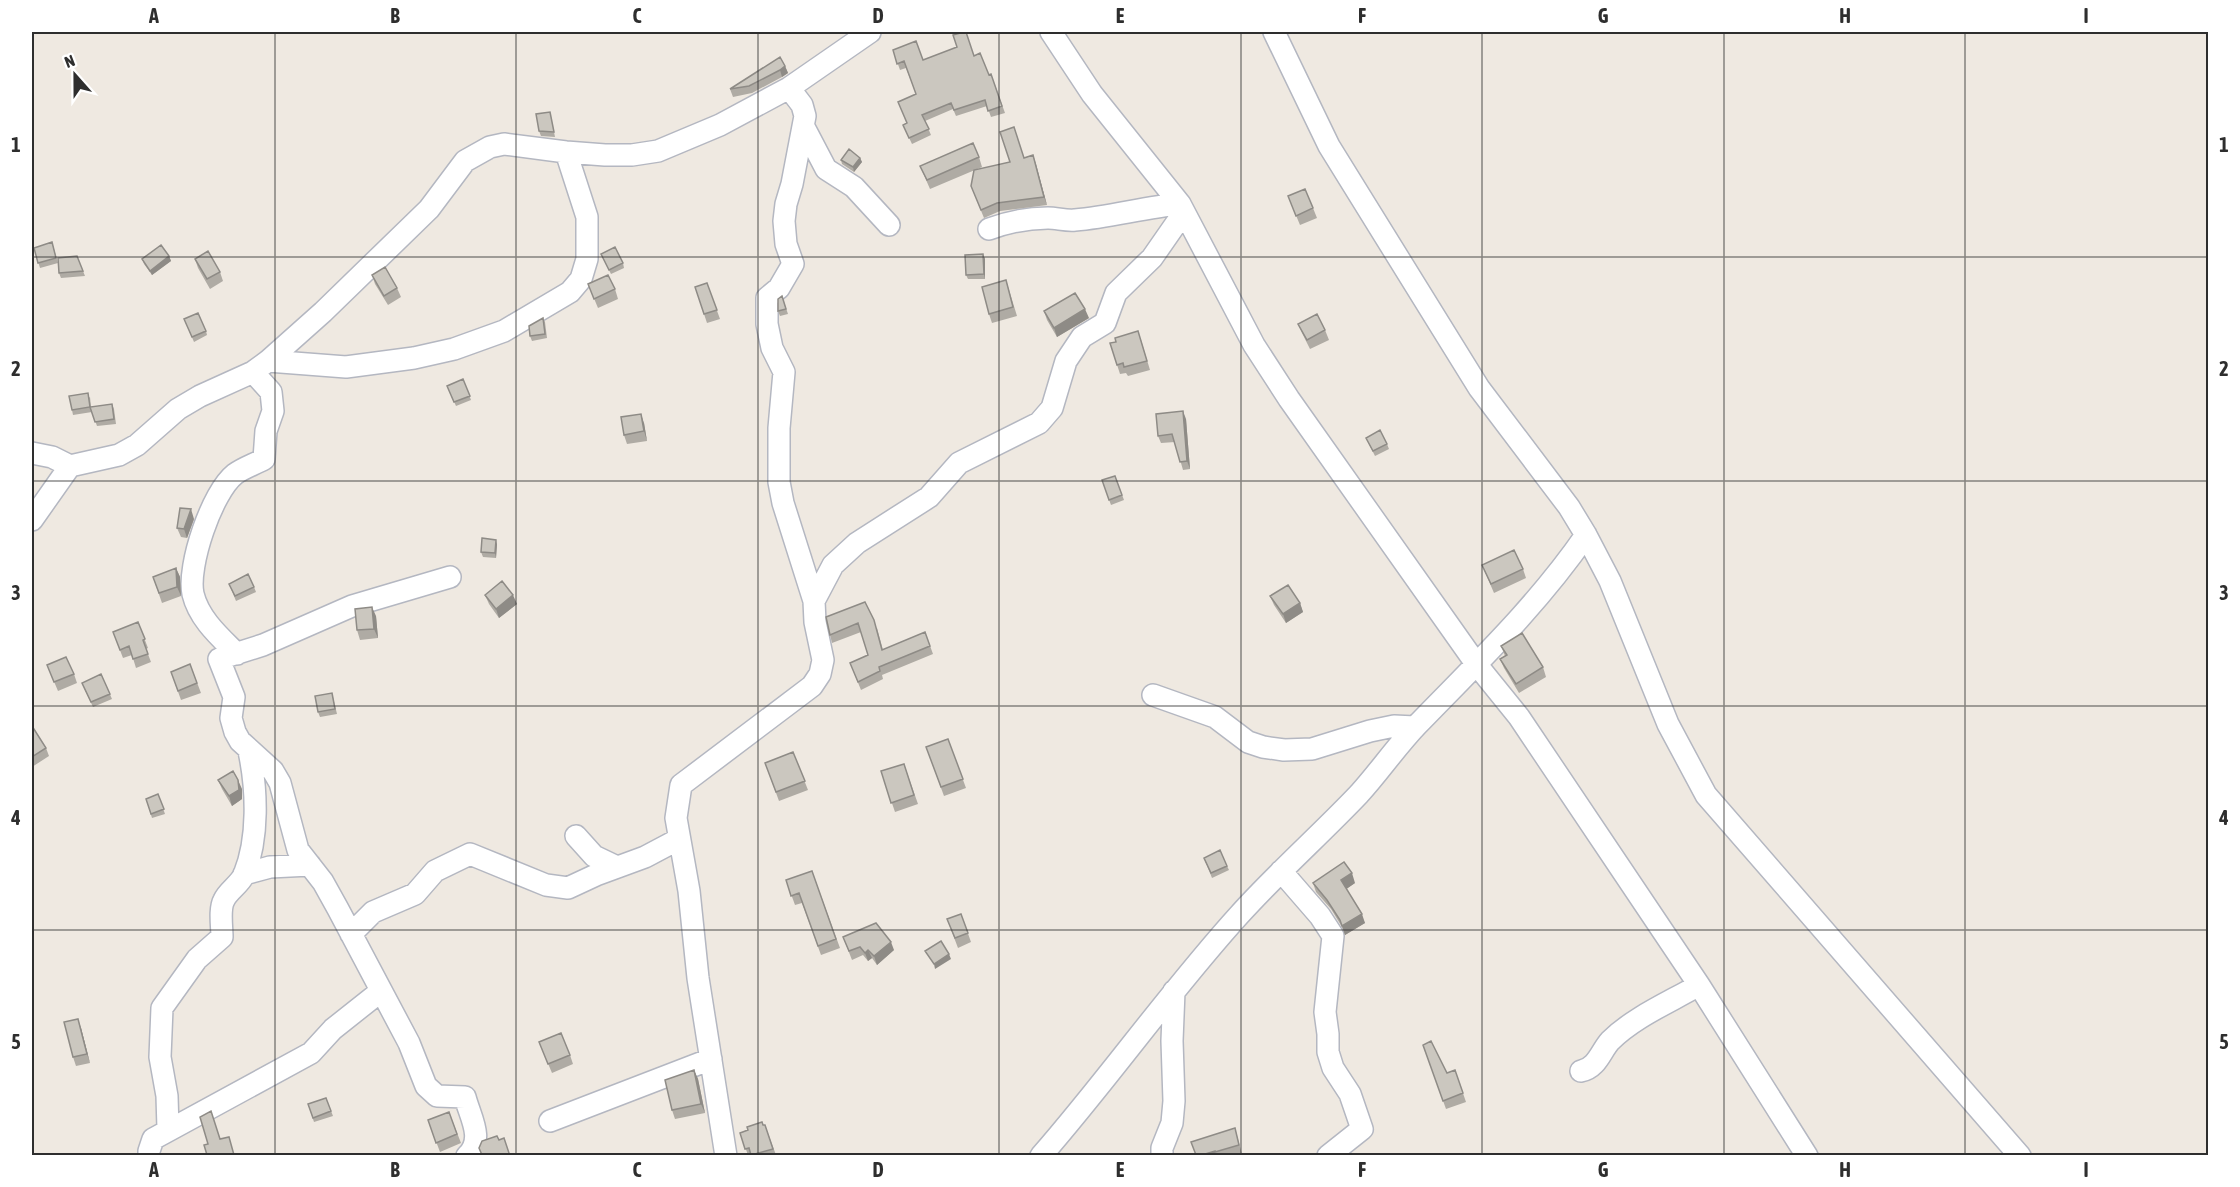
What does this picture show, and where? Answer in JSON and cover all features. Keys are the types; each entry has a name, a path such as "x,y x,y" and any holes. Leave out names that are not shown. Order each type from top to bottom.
{"street":[{"path":"32,453 52,457 70,466 119,455 137,445 178,409 261,366 323,312 429,209 465,161 490,147 504,144 566,152 632,155 658,151 720,125 789,88 870,32"},
{"path":"1051,32 1092,94 1182,208 1254,345 1288,399 1477,665 1519,717 1699,985 1807,1155"},
{"path":"1274,32 1329,146 1479,388 1569,507 1586,535 1610,581 1668,724 1706,795 2020,1155"},
{"path":"726,1155 698,978 689,891 676,818 681,786 800,697 812,686 820,674 824,660 815,622 814,602 779,482 779,428 784,372 772,348 767,314 767,298 779,288 793,264 786,244 784,221 805,116 802,105 789,88"},
{"path":"804,127 826,169 854,187 889,225"},
{"path":"261,366 346,367 454,350 504,330 570,292 581,279 587,259 587,217 566,152"},
{"path":"989,228 1023,220 1074,220 1137,212 1152,206 1182,208"},
{"path":"814,602 833,565 857,543 930,497 959,463 1039,423 1052,408 1066,361 1082,337 1105,323 1116,292 1152,258 1182,208"},
{"path":"237,654 212,628 193,593 195,560 203,530 216,499 234,474 264,459 266,430 273,411 271,392 261,366"},
{"path":"32,520 70,466"},
{"path":"1041,1155 1174,991 1240,914 1360,793 1415,727 1477,665 1559,573 1586,535"},
{"path":"450,578 352,606 263,645 219,659 234,697 231,718 235,732 249,751 273,771 280,783 298,850 323,882 409,1043 426,1086 437,1096 465,1097 477,1135 474,1150 467,1155"},
{"path":"1153,695 1215,717 1248,742 1284,750 1312,749 1394,726 1415,727"},
{"path":"168,1129 167,1096 160,1057 162,1008 197,959 222,937 223,901 244,874 255,817 254,774 249,751"},
{"path":"576,836 594,856 617,867"},
{"path":"351,934 373,912 415,894 435,871 470,854 546,885 568,888 645,857 679,838"},
{"path":"244,874 270,867 310,865"},
{"path":"1281,871 1320,916 1333,936 1325,1012 1328,1052 1333,1068 1350,1094 1362,1129 1328,1155"},
{"path":"1581,1071 1594,1064 1610,1041 1632,1024 1699,985"},
{"path":"149,1155 148,1151 153,1139 311,1053 333,1029 381,991"},
{"path":"1162,1155 1162,1148 1172,1123 1174,1101 1172,1041 1174,991"},
{"path":"550,1121 711,1059"}],"building":[{"path":"966,32 974,56 980,53 989,75 991,74 1002,106 988,111 985,100 954,110 951,103 922,115 929,129 909,138 903,125 907,123 898,102 916,94 904,61 897,64 893,50 916,41 923,60 957,47 953,35"},
{"path":"780,57 785,66 780,70 749,86 730,89"},
{"path":"550,112 554,132 539,131 536,114"},
{"path":"1014,127 1024,158 1033,155 1044,197 997,203 981,210 971,186 974,170 1010,162 1000,132"},
{"path":"973,143 979,157 927,180 920,166"},
{"path":"849,149 860,158 853,167 841,160"},
{"path":"1305,189 1313,208 1296,216 1288,196"},
{"path":"52,242 56,258 38,263 34,248"},
{"path":"161,245 169,256 150,271 142,259"},
{"path":"615,247 623,263 609,270 601,254"},
{"path":"208,251 220,272 207,279 195,259"},
{"path":"983,254 984,274 966,275 965,255"},
{"path":"77,256 83,271 59,273 58,258"},
{"path":"385,267 397,288 384,296 372,275"},
{"path":"608,275 615,289 594,299 588,284"},
{"path":"1006,280 1013,307 989,314 982,287"},
{"path":"707,283 717,310 704,314 695,287"},
{"path":"1075,293 1085,309 1054,328 1044,311"},
{"path":"782,296 786,309 778,311 778,299"},
{"path":"198,313 206,331 192,337 184,319"},
{"path":"1317,314 1325,330 1307,340 1298,324"},
{"path":"543,318 545,334 530,336 529,326"},
{"path":"1138,331 1147,361 1124,367 1123,363 1117,365 1110,343 1116,342 1115,338"},
{"path":"463,379 470,396 454,402 447,386"},
{"path":"88,393 90,407 72,410 69,396"},
{"path":"112,404 114,419 95,422 90,407"},
{"path":"1183,411 1187,461 1180,462 1172,434 1158,436 1156,414"},
{"path":"641,414 644,431 624,435 621,417"},
{"path":"1380,430 1387,444 1373,451 1366,438"},
{"path":"1115,476 1122,495 1109,500 1102,480"},
{"path":"180,508 191,509 184,529 177,528"},
{"path":"482,538 496,540 495,553 481,552"},
{"path":"1514,550 1523,569 1491,584 1482,565"},
{"path":"176,568 177,587 159,593 153,577"},
{"path":"248,574 254,587 235,596 229,584"},
{"path":"502,581 513,595 496,609 485,595"},
{"path":"1288,585 1300,603 1283,614 1270,596"},
{"path":"865,602 874,620 882,650 925,632 930,646 879,667 880,671 858,682 850,663 868,655 858,623 830,635 826,617"},
{"path":"372,607 374,629 357,630 355,609"},
{"path":"138,622 148,654 133,659 129,646 120,650 113,632"},
{"path":"1522,633 1543,667 1516,684 1500,659 1507,655 1501,646"},
{"path":"66,657 74,674 54,682 47,665"},
{"path":"190,664 197,683 178,691 171,672"},
{"path":"101,674 110,694 91,702 82,683"},
{"path":"332,693 335,709 318,712 315,696"},
{"path":"32,726 46,748 32,757"},
{"path":"948,739 963,779 941,787 926,747"},
{"path":"793,752 805,781 776,792 765,763"},
{"path":"904,764 914,795 891,803 881,771"},
{"path":"233,771 238,780 239,790 229,796 218,780"},
{"path":"158,794 164,809 151,814 146,799"},
{"path":"1220,850 1227,866 1211,873 1204,858"},
{"path":"1344,862 1352,873 1341,880 1362,914 1342,926 1327,900 1313,883"},
{"path":"812,871 836,939 818,946 799,893 791,896 786,880"},
{"path":"961,914 968,933 955,938 947,919"},
{"path":"876,923 891,942 874,956 868,950 865,953 860,947 849,951 843,937"},
{"path":"941,941 949,954 934,964 925,951"},
{"path":"78,1019 87,1054 73,1057 64,1022"},
{"path":"561,1033 570,1055 548,1064 539,1042"},
{"path":"1431,1041 1447,1073 1455,1070 1463,1093 1443,1101 1423,1045"},
{"path":"694,1070 701,1104 672,1110 665,1080"},
{"path":"326,1098 331,1111 313,1118 308,1104"},
{"path":"211,1111 220,1139 229,1137 234,1155 207,1155 204,1145 208,1144 200,1117"},
{"path":"449,1112 457,1134 436,1143 428,1120"},
{"path":"762,1122 773,1149 751,1155 749,1148 745,1149 740,1133 748,1130 747,1127"},
{"path":"1235,1128 1239,1145 1196,1155 1191,1142"},
{"path":"497,1136 499,1140 504,1138 509,1153 482,1155 479,1148 482,1141"}]}
